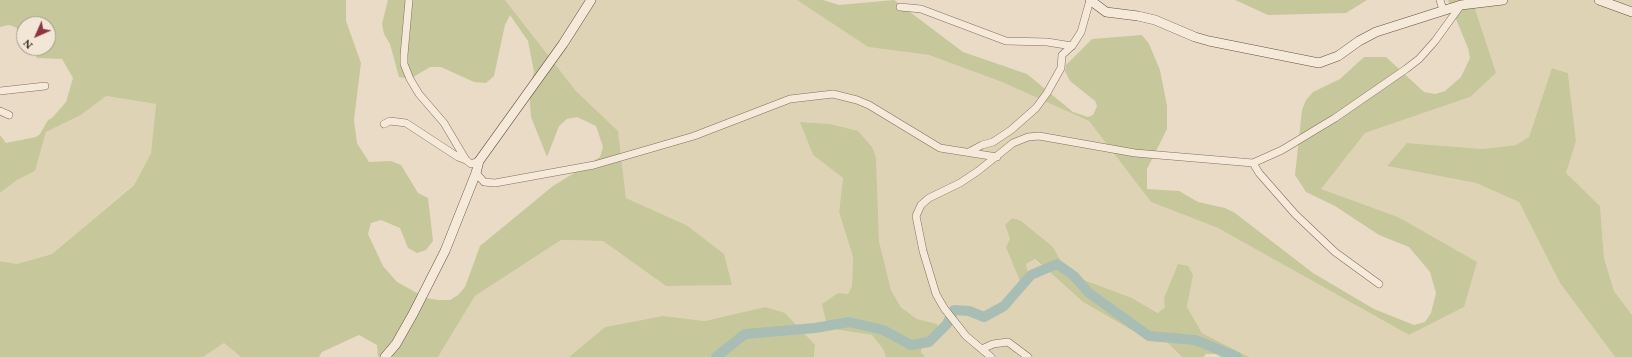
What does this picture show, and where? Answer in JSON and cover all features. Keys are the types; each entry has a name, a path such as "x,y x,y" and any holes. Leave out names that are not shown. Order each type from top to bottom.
{"street":[{"path":"409,0 404,46 404,64 407,73 414,87 444,123 466,160"},
{"path":"385,357 396,344 442,258 476,173 479,161 563,44 591,0"},
{"path":"969,152 982,144 993,142 1011,130 1036,108 1047,93 1061,68 1062,55 1072,46 1081,32 1090,0 1106,12 1138,16 1155,20 1209,42 1319,63 1338,56 1359,41 1376,32 1461,5 1502,0"},
{"path":"1440,0 1443,10"},
{"path":"1599,0 1632,12"},
{"path":"991,357 966,336 944,308 936,294 923,251 916,216 920,205 929,198 960,182 998,157 1013,144 1028,137 1039,136 1135,153 1253,163 1282,150 1335,118 1406,70 1419,59 1435,41 1461,5"},
{"path":"900,7 921,9 1006,41 1046,42 1072,46"},
{"path":"0,91 45,86"},
{"path":"476,173 484,182 495,182 594,165 694,136 790,99 834,94 857,100 929,143 953,152 969,152 975,155 998,157"},
{"path":"0,111 9,115"},
{"path":"384,124 390,121 406,123 471,164 479,161"},
{"path":"1253,163 1259,173 1295,214 1334,252 1379,284"},
{"path":"982,349 993,344 1008,342 1028,357"}],"shaded area":[{"path":"505,0 797,0 868,47 929,55 1002,82 1089,121 1151,202 1218,228 1409,335 1464,307 1398,217 1320,189 1365,133 1470,97 1472,0 1632,0 1632,315 1614,291 1604,258 1600,206 1565,173 1576,141 1568,73 1553,68 1529,137 1516,145 1483,149 1407,143 1387,166 1476,183 1519,202 1560,283 1615,357 1249,357 1202,333 1187,307 1193,275 1159,313 1132,298 1068,274 1053,247 1005,225 1010,239 1026,264 1034,259 1083,302 1140,335 1167,342 1182,357 925,357 921,352 923,342 941,333 936,324 917,319 901,306 891,290 879,241 876,157 872,147 801,122 813,155 843,178 839,212 853,257 852,286 848,294 838,293 833,329 872,335 883,349 886,357 814,357 815,345 765,307 705,321 663,316 605,327 569,357 438,357 475,296 561,240 603,241 666,286 732,284 686,225 626,198 618,131 576,91"},
{"path":"106,96 156,104 151,153 134,184 52,254 17,264 0,261 0,193 17,180 35,171 46,132 81,115"},
{"path":"224,343 241,357 203,357"}],"green space":[{"path":"0,0 346,0 346,21 361,63 354,120 357,143 369,162 391,161 401,165 418,193 428,198 433,241 426,250 417,253 408,248 400,228 381,220 371,223 368,234 383,266 397,282 426,298 450,300 458,295 465,287 480,246 553,186 600,157 603,147 596,126 577,117 567,119 559,126 547,157 531,117 529,90 534,72 528,41 510,15 505,25 494,76 486,83 474,82 441,67 430,67 410,79 399,77 390,44 384,34 382,24 388,0 505,0 576,91 618,131 626,198 686,225 724,254 732,285 666,286 603,241 561,240 475,296 438,357 378,357 377,345 359,335 322,352 319,357 241,357 224,343 203,357 0,357 0,261 17,264 52,254 134,185 151,153 156,104 106,96 81,115 46,132 35,171 17,180 0,193 0,135 6,143 36,137 40,134 48,120 52,118 66,102 73,78 62,59 37,58 36,56 56,56 56,16 16,16 16,28 9,25 0,27"},
{"path":"797,0 823,0 839,5 894,0 963,52 1027,74 1073,112 1088,117 1093,115 1097,106 1095,101 1070,81 1065,71 1066,65 1092,39 1142,35 1149,44 1160,70 1167,106 1167,129 1147,169 1147,189 1179,191 1198,202 1225,208 1235,213 1313,273 1374,309 1414,325 1425,322 1431,313 1436,293 1430,272 1409,247 1379,235 1335,206 1306,192 1295,175 1302,110 1306,100 1313,92 1340,79 1364,57 1386,57 1424,92 1435,94 1445,91 1461,77 1470,58 1468,48 1448,0 1472,0 1496,73 1470,97 1365,133 1321,189 1398,217 1477,262 1464,307 1409,335 1218,228 1151,202 1089,121 1002,82 929,55 868,47"},
{"path":"1235,0 1367,0 1346,13 1268,15"},
{"path":"1552,68 1568,73 1576,141 1566,173 1600,206 1604,258 1614,291 1632,315 1632,357 1615,357 1560,283 1519,202 1476,183 1387,166 1407,143 1483,149 1516,145 1529,137"},
{"path":"800,122 830,124 858,131 872,147 876,157 879,241 891,290 901,307 917,319 937,324 941,334 923,342 921,352 925,357 886,357 883,349 872,335 833,329 826,321 822,304 838,293 848,294 852,286 853,257 839,212 843,178 813,155"},
{"path":"1012,218 1021,221 1053,247 1068,274 1132,298 1158,313 1165,307 1164,298 1178,264 1188,266 1193,275 1187,307 1202,333 1249,357 1221,357 1216,354 1206,354 1203,357 1182,357 1167,342 1140,335 1083,302 1035,259 1026,264 1028,274 1020,281 1006,247 1010,239 1005,225"},
{"path":"765,307 785,313 815,345 814,357 569,357 605,327 663,316 705,321"}],"waterway":[{"path":"716,357 745,334 815,328 849,322 883,330 911,345 929,342 947,324 954,310 969,311 984,317 1004,306 1031,275 1057,264 1074,276 1089,293 1149,336 1195,340 1237,357"}]}
